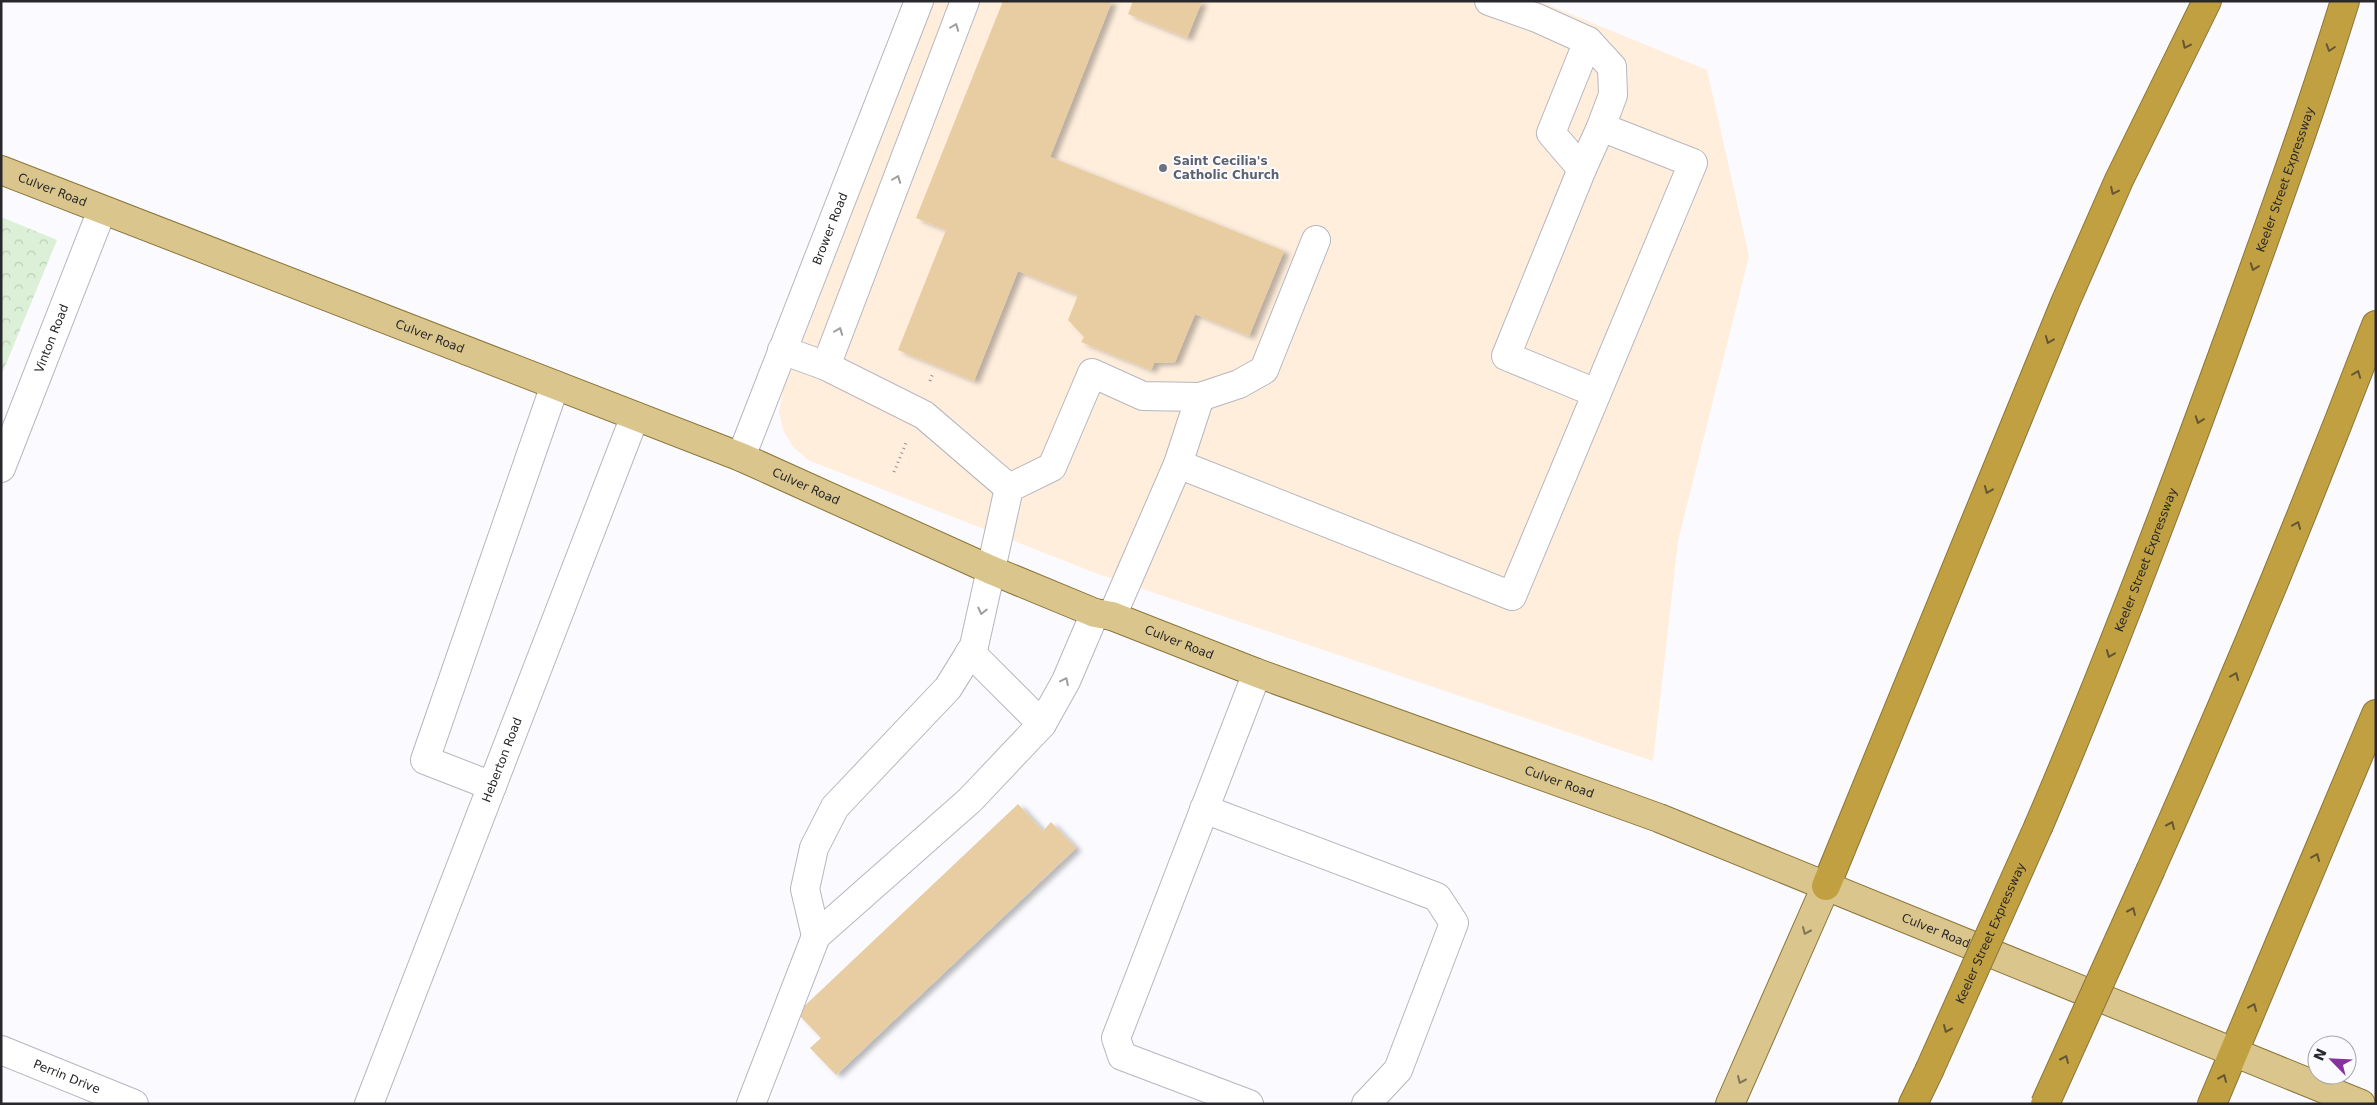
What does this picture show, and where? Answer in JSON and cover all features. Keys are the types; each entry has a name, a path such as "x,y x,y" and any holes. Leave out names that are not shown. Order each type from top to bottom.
{"highway":[{"path":"1826,886 2064,303 2119,180 2207,1"},
{"name":"Keeler Street Expressway","path":"1913,1104 2038,825 2125,616 2294,157 2346,1"},
{"path":"2045,1104 2151,869 2234,678 2333,438 2376,325"},
{"path":"2212,1104 2376,714"}],"main road":[{"name":"Culver Road","path":"1,170 742,457 991,570 1257,673 1615,801 2361,1104"},
{"path":"1730,1104 1826,886"}],"street":[{"name":"Brower Road","path":"742,457 782,350 920,1"},
{"path":"826,366 965,1"},
{"path":"1489,1 1537,18 1588,41 1612,67 1613,95 1602,127 1582,169 1506,356 1596,393"},
{"path":"1582,169 1551,133 1588,41"},
{"path":"1178,464 1512,596 1693,162 1602,127"},
{"name":"Vinton Road","path":"1,468 102,210"},
{"path":"1009,488 1052,467 1092,373 1143,396 1200,397 1239,384 1264,370 1316,240"},
{"path":"782,350 826,366 924,415 1009,488"},
{"path":"492,786 425,760 555,385"},
{"path":"751,1104 816,936 970,800 1042,724 1104,614 1178,464 1200,397"},
{"name":"Heberton Road","path":"369,1104 635,416"},
{"path":"816,936 805,889 814,848 835,807 948,688 974,646 1009,488"},
{"path":"970,652 1042,724"},
{"path":"1249,1104 1122,1056 1116,1038 1257,673"},
{"path":"1204,809 1437,897 1454,923 1398,1070 1366,1104"},
{"name":"Perrin Drive","path":"1,1050 134,1104"}],"shaded area":[{"path":"934,1 1539,1 1707,70 1749,256 1678,541 1653,761 1098,574 808,460 793,447 783,430 779,411 783,391"}],"green space":[{"path":"1,217 57,240 1,376"}],"building":[{"path":"1003,1 1112,1 1050,157 1284,251 1249,336 1195,314 1175,362 1154,363 1151,370 1081,342 1084,337 1068,320 1078,295 1018,271 974,381 898,350 946,230 916,218"},
{"path":"1133,1 1202,1 1187,38 1128,14"},
{"path":"1018,804 1043,831 1051,822 1076,848 836,1075 810,1048 821,1038 797,1013"}],"place":[{"name":"Saint Cecilia's Catholic Church","path":"1163,168"}]}
